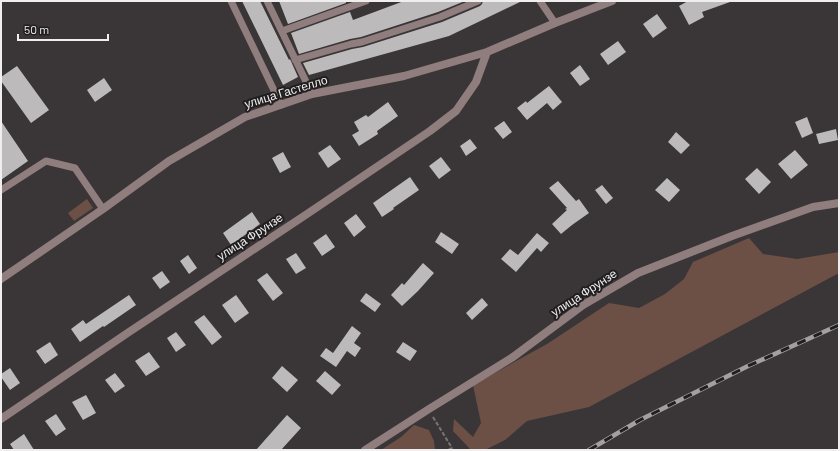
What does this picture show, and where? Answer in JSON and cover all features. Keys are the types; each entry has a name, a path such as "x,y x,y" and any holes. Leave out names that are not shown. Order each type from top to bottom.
{"street":[{"name":"улица Гастелло","path":"1,279 103,209 169,161 245,117 312,94 404,76 487,52 612,1"},
{"name":"улица Фрунзе","path":"1,419 430,131 456,111 476,82 487,52"},
{"name":"улица Фрунзе","path":"365,450 513,357 583,305 638,273 732,236 813,207 839,203"}],"lane":[{"path":"231,1 281,105"},
{"path":"267,1 312,94"},
{"path":"282,32 366,1"},
{"path":"296,60 362,42 433,20 478,1"},
{"path":"540,1 555,23"},
{"path":"1,190 46,160 75,168 103,209"}],"path":[{"path":"429,409 452,448 448,450"}],"shaded area":[{"path":"87,199 93,208 74,221 68,213"},
{"path":"749,238 763,254 797,259 839,252 839,273 589,407 527,421 505,440 485,450 471,450 453,431 454,419 473,437 481,423 473,385 547,344 609,303 639,308 665,294 684,279 693,262"},
{"path":"414,425 429,430 434,441 435,450 381,450 401,437"}],"building":[{"path":"242,1 260,1 298,77 283,85"},
{"path":"279,1 346,1 346,3 288,24"},
{"path":"404,1 465,1 438,12 361,37 299,54 291,33 350,12 353,20"},
{"path":"483,1 522,1 449,36 309,75 303,63 363,47 442,22 480,6"},
{"path":"688,1 730,2 702,12 704,17 689,25 679,6"},
{"path":"657,14 667,28 653,38 643,24"},
{"path":"618,41 626,52 608,65 600,54"},
{"path":"580,65 590,79 580,86 570,73"},
{"path":"17,66 49,110 31,123 1,81 1,77"},
{"path":"104,78 112,90 95,102 87,90"},
{"path":"549,86 562,102 553,110 547,103 527,120 517,108 526,101 527,103"},
{"path":"388,102 398,116 377,131 378,134 359,146 352,135 359,131 354,122 366,115 368,117"},
{"path":"807,117 813,133 802,138 795,122"},
{"path":"1,121 28,161 1,180"},
{"path":"504,121 512,132 503,139 494,128"},
{"path":"836,129 838,140 819,144 816,134"},
{"path":"676,132 690,145 681,154 668,142"},
{"path":"470,139 477,148 466,156 460,146"},
{"path":"330,145 341,159 328,168 318,153"},
{"path":"795,150 808,165 791,179 778,164"},
{"path":"283,152 291,167 280,173 272,158"},
{"path":"441,157 451,170 439,179 429,166"},
{"path":"757,168 771,182 759,194 745,179"},
{"path":"410,177 419,190 382,217 373,203"},
{"path":"667,178 680,190 669,202 655,190"},
{"path":"558,181 576,201 579,199 589,213 561,234 552,224 567,210 565,209 567,208 549,188"},
{"path":"602,185 613,198 606,204 595,190"},
{"path":"252,212 260,224 231,245 223,233"},
{"path":"356,214 366,227 354,237 344,223"},
{"path":"441,232 459,244 452,254 435,242"},
{"path":"537,233 549,243 541,252 537,248 516,272 501,259 510,249 518,255"},
{"path":"326,234 335,247 322,256 313,243"},
{"path":"296,253 306,268 296,274 286,259"},
{"path":"188,255 197,268 189,274 180,261"},
{"path":"423,263 434,273 402,306 391,295 402,283 404,285"},
{"path":"162,271 170,282 160,289 152,278"},
{"path":"267,273 283,293 273,301 257,280"},
{"path":"366,293 381,304 375,312 360,301"},
{"path":"129,295 136,305 80,342 71,329 83,320 86,324"},
{"path":"236,295 249,313 235,323 222,305"},
{"path":"482,298 488,305 472,320 466,313"},
{"path":"204,315 222,337 212,345 194,322"},
{"path":"352,326 361,333 354,343 361,348 355,357 347,351 336,367 320,356 326,348 333,353"},
{"path":"176,332 186,345 176,352 167,338"},
{"path":"50,342 58,355 45,364 36,351"},
{"path":"403,342 417,351 410,361 396,352"},
{"path":"149,352 160,367 146,376 135,361"},
{"path":"282,366 298,380 287,392 272,378"},
{"path":"10,368 20,383 10,390 1,377 1,374"},
{"path":"325,371 341,385 332,395 316,381"},
{"path":"115,373 125,386 115,393 105,380"},
{"path":"86,395 96,413 83,420 72,402"},
{"path":"56,414 66,429 56,436 45,421"},
{"path":"287,415 301,428 281,450 256,450"},
{"path":"24,434 34,450 14,450 10,444"}],"railway":[{"path":"589,450 640,420 748,366 839,325"}]}
